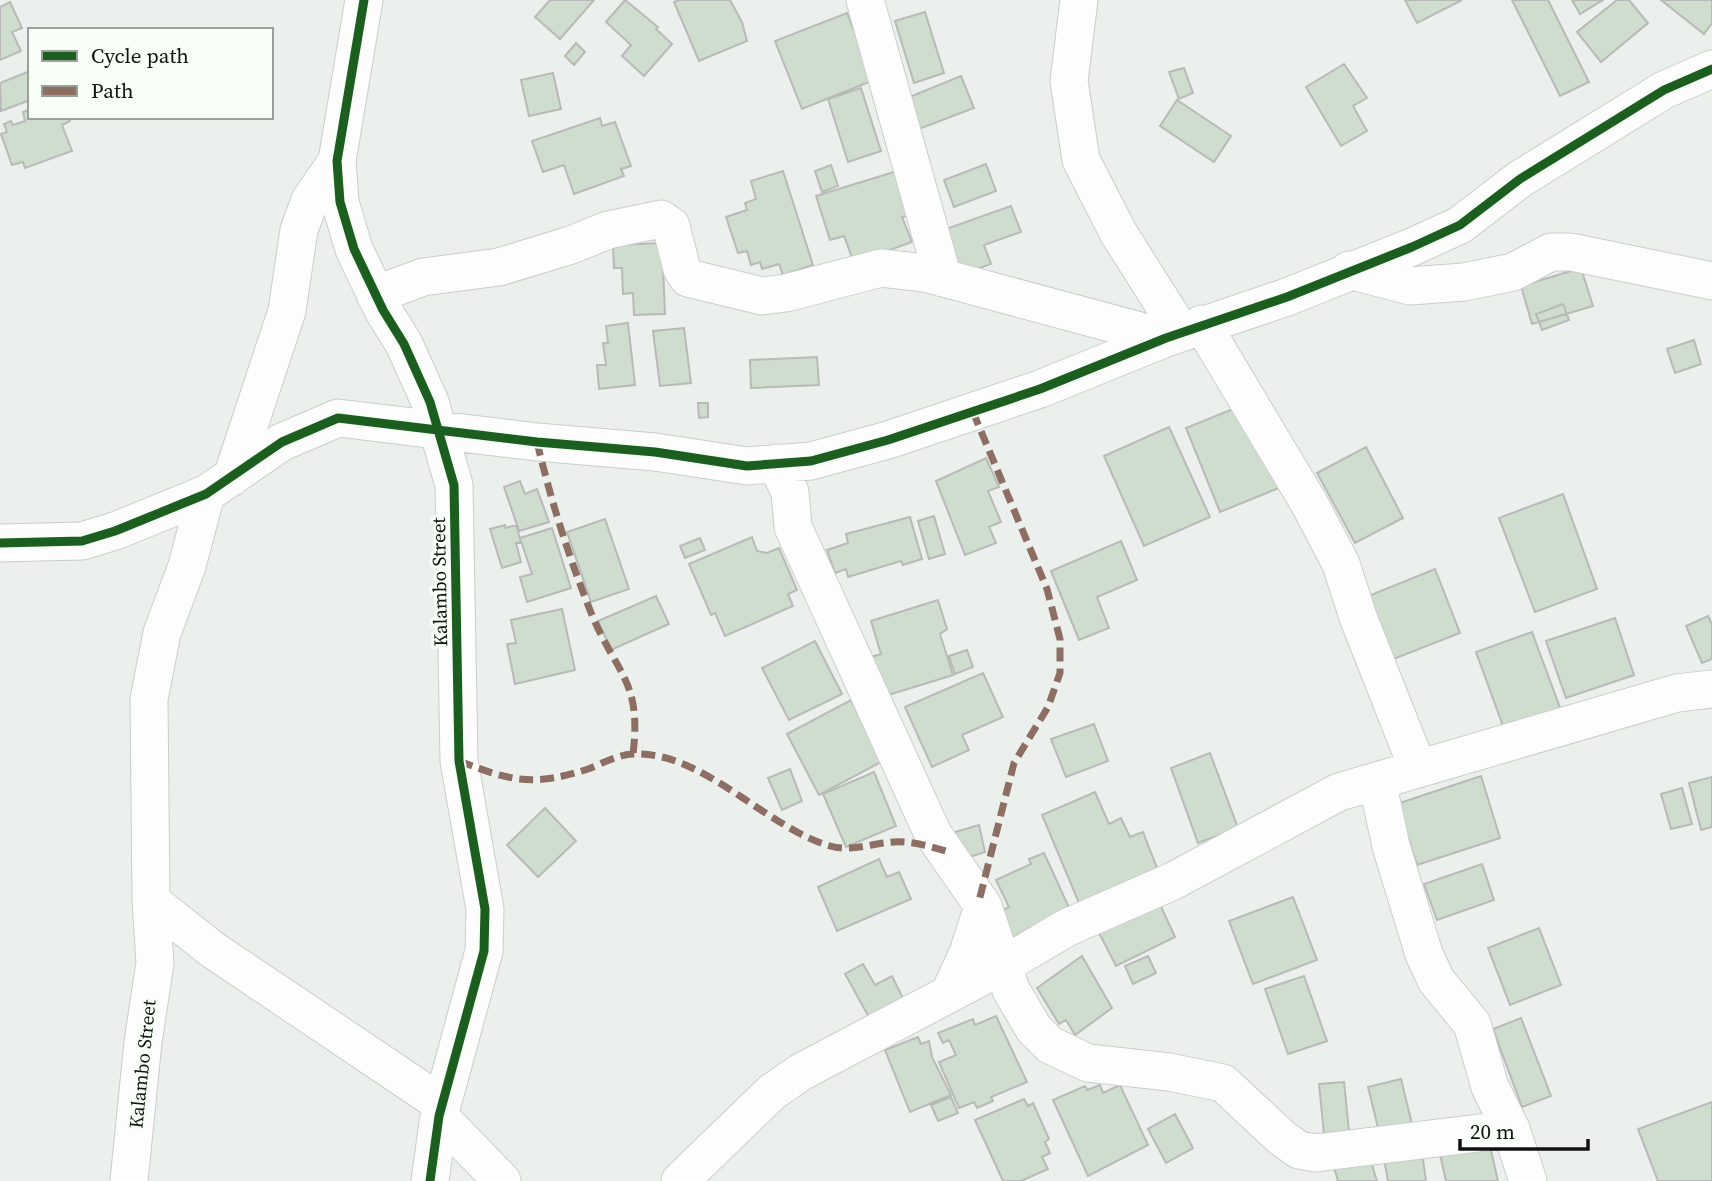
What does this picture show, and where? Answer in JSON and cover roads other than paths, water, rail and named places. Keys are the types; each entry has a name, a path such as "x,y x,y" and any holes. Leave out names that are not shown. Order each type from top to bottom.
{"street":[{"name":"Kalambo Street","path":"364,0 337,161 345,228 375,295 417,373 439,430 454,485 457,513 459,761 485,909 484,951 441,1110 430,1181"},
{"path":"865,0 943,278"},
{"path":"1079,0 1069,81 1081,160 1119,234 1183,331 1309,503 1341,564 1366,640 1418,769"},
{"path":"0,543 82,541 219,486 282,442 338,418 537,442 655,452 747,466 811,461 888,440 1040,389 1183,331 1287,297 1460,225 1520,179 1585,138 1664,90 1712,69"},
{"name":"Kalambo Street","path":"129,1181 143,1042 155,963 150,901 149,699 162,633 287,311 299,230 310,200 337,161"},
{"path":"375,295 424,277 499,267 649,219 661,219 671,226 688,278 751,295 786,293 881,268 943,278 1183,331"},
{"path":"1349,270 1410,286 1464,282 1513,272 1551,253 1571,252 1712,281"},
{"path":"776,463 790,492 793,527 840,625 877,715 933,834 983,906 1002,966 1020,1010 1050,1045 1088,1063 1169,1072 1223,1083 1298,1150 1316,1153 1511,1129"},
{"path":"680,1181 772,1092 801,1072 1002,966 1066,928 1172,881 1339,792 1677,693 1712,689"},
{"path":"1377,781 1391,846 1424,954 1436,980 1472,1024 1490,1087 1511,1129 1528,1181"},
{"path":"150,901 213,950 441,1110 502,1181"},
{"path":"949,994 968,953 983,906"}]}
